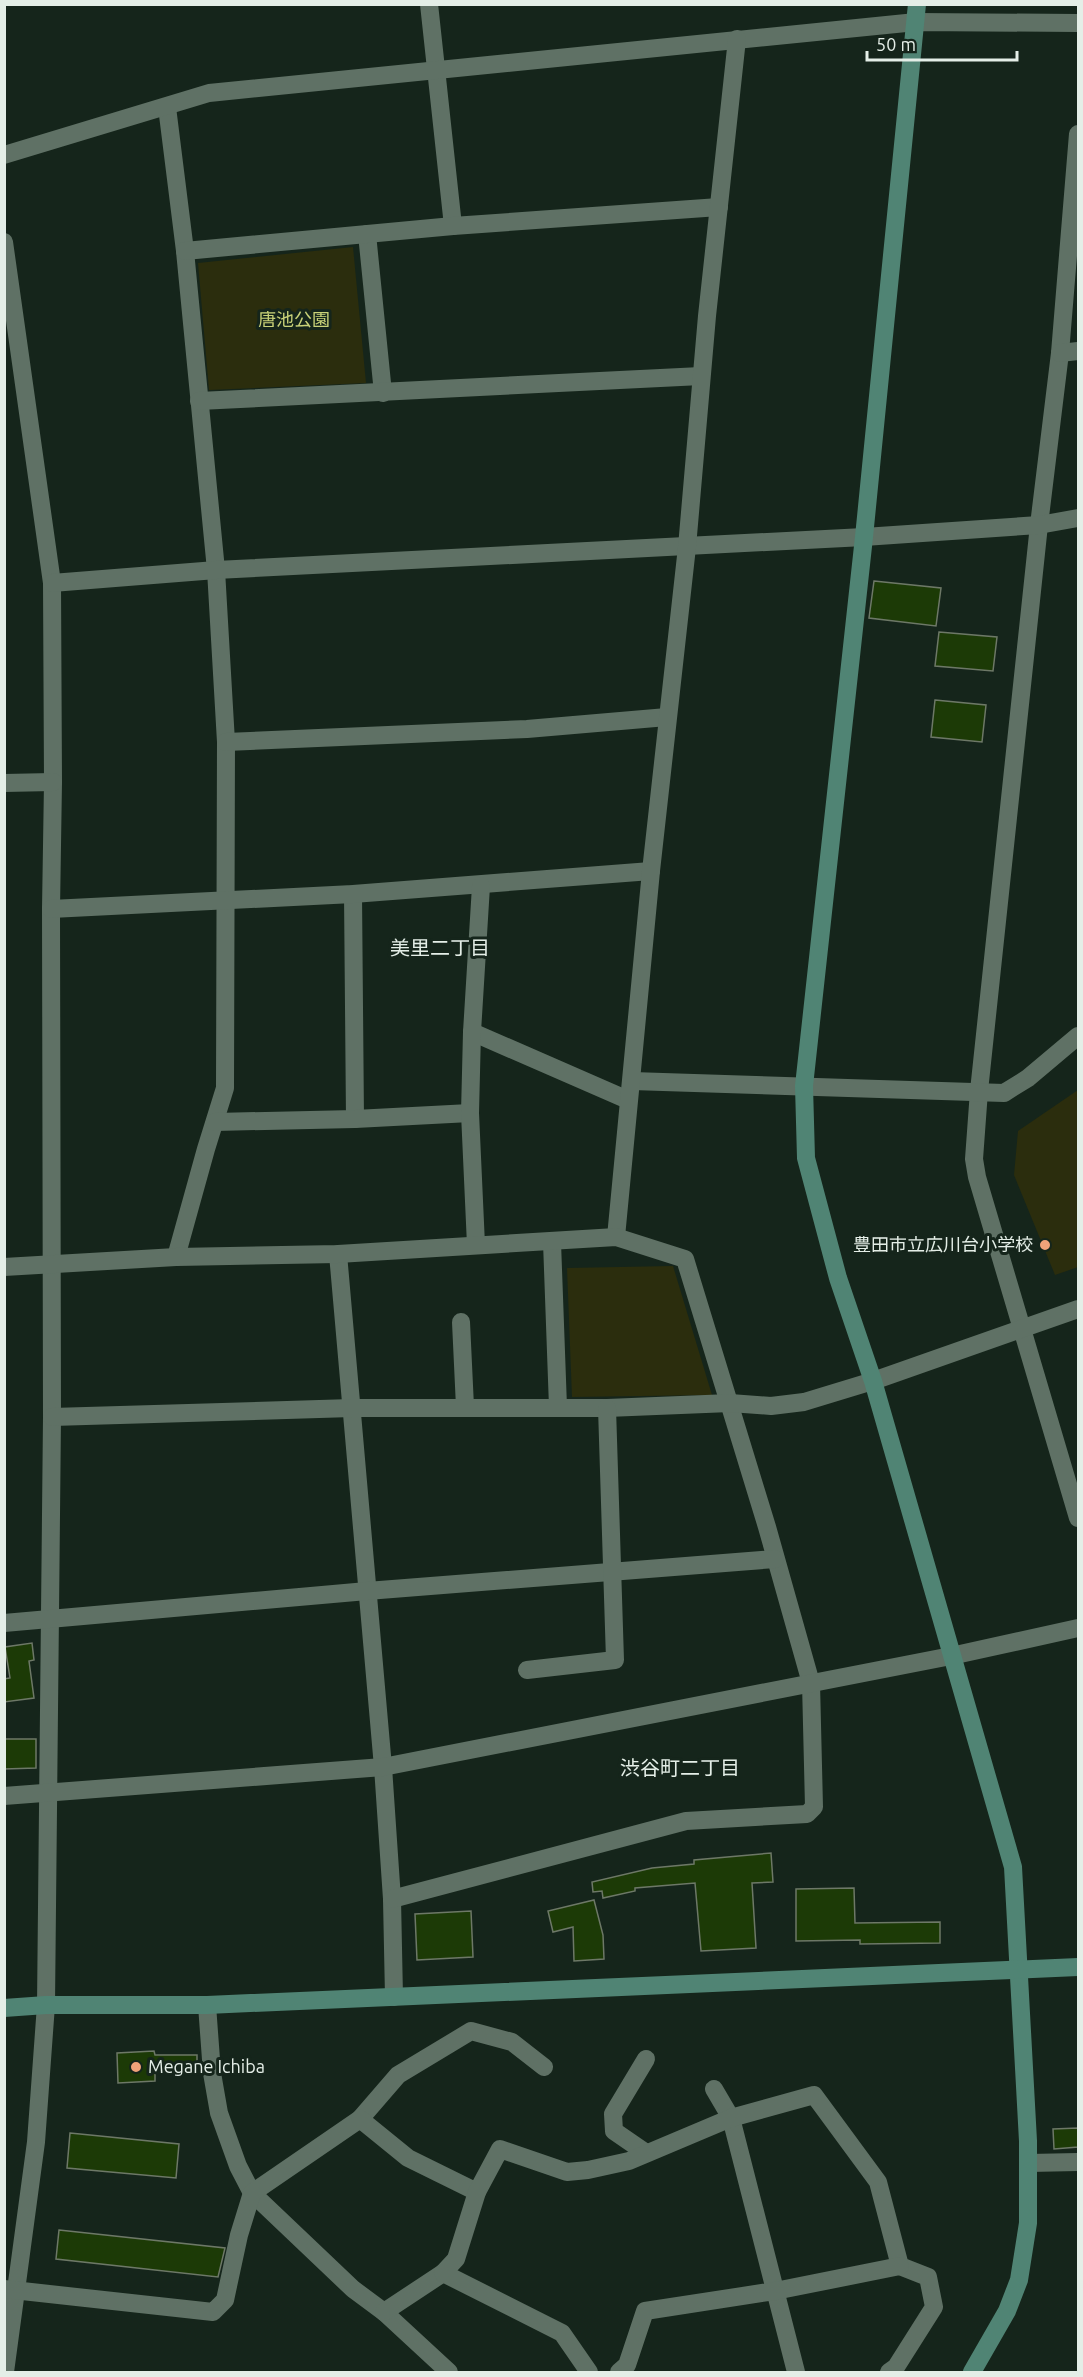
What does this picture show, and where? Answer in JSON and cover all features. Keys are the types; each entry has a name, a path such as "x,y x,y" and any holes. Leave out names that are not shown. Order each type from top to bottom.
{"street":[{"path":"429,4 453,226"},
{"path":"4,155 209,93 737,39 916,13 1078,23"},
{"path":"916,13 864,537 804,1086 806,1158 838,1278 873,1380 1013,1868 1029,2163 1028,2223 1019,2280 1007,2311 972,2373"},
{"path":"616,1238 651,871 687,547 701,376 737,39"},
{"path":"167,106 216,570 226,742 225,1088 176,1257"},
{"path":"1078,134 1060,354 1039,525 979,1091 974,1159 977,1177 1078,1518"},
{"path":"184,251 453,226 719,207"},
{"path":"367,234 383,393"},
{"path":"4,242 52,583 53,782 50,1791 46,2005 36,2142 10,2290 5,2373"},
{"path":"1060,354 1078,351"},
{"path":"199,401 701,376"},
{"path":"52,583 216,570 864,537 1039,525 1078,518"},
{"path":"226,742 527,729 667,717"},
{"path":"4,783 53,782"},
{"path":"51,909 480,886 651,871"},
{"path":"476,1245 470,1113 480,886"},
{"path":"353,894 355,1119"},
{"path":"472,1032 628,1100"},
{"path":"632,1081 1004,1093 1028,1078 1078,1036"},
{"path":"214,1122 355,1119 470,1113"},
{"path":"4,1267 176,1257 338,1254 616,1238 685,1259 730,1403 811,1683 814,1807 807,1814 686,1821 392,1899"},
{"path":"552,1242 558,1407"},
{"path":"338,1254 392,1899 394,1997"},
{"path":"52,1417 352,1408 607,1408 730,1403 771,1406 804,1402 873,1380 1078,1308"},
{"path":"461,1322 465,1407"},
{"path":"527,1670 615,1660 607,1408"},
{"path":"4,1623 50,1617 611,1574 775,1559"},
{"path":"4,1796 382,1767 951,1656 1078,1628"},
{"path":"4,2008 46,2005 207,2005 1078,1967"},
{"path":"207,2005 212,2073 219,2113 238,2166 252,2193 353,2289 384,2312 449,2373"},
{"path":"10,2290 213,2312 225,2300 239,2235 252,2193 360,2119 398,2075 471,2031 512,2042 544,2067"},
{"path":"646,2059 612,2114 612,2121 614,2131 646,2153"},
{"path":"714,2089 731,2118 796,2373"},
{"path":"384,2312 443,2273 456,2259 477,2192 500,2149 567,2172 612,2165 731,2118 814,2095 878,2182 900,2266"},
{"path":"360,2119 408,2158 477,2192"},
{"path":"1029,2163 1078,2162"},
{"path":"619,2373 627,2365 645,2311 775,2291 900,2266 928,2277 934,2307 896,2367 889,2373"},
{"path":"443,2273 562,2333 589,2373"}],"green space":[{"name":"唐池公園","path":"353,247 366,383 209,390 198,263"},
{"path":"1078,1090 1078,1267 1055,1275 1014,1175 1018,1131"},
{"path":"673,1266 712,1395 572,1397 567,1268"}],"building":[{"path":"874,581 941,588 936,626 869,618"},
{"path":"939,632 997,637 993,671 935,666"},
{"path":"935,700 986,705 982,742 931,737"},
{"path":"32,1643 34,1660 29,1661 34,1698 4,1702 4,1679 10,1678 5,1647"},
{"path":"4,1739 36,1739 36,1768 4,1769"},
{"path":"771,1853 773,1882 752,1883 756,1948 701,1951 695,1883 635,1888 635,1891 603,1898 602,1891 593,1892 592,1882 652,1868 694,1864 694,1860"},
{"path":"854,1888 855,1923 940,1922 940,1943 860,1944 860,1940 796,1941 796,1889"},
{"path":"594,1900 603,1935 604,1959 574,1961 573,1927 553,1932 548,1911"},
{"path":"471,1911 473,1957 417,1960 415,1914"},
{"path":"154,2051 155,2055 197,2055 197,2072 155,2073 155,2081 118,2083 117,2053"},
{"path":"1078,2128 1078,2147 1054,2149 1053,2129"},
{"path":"70,2133 179,2144 176,2178 67,2168"},
{"path":"59,2230 225,2248 218,2277 56,2259"}],"place":[{"name":"豊田市立広川台小学校","path":"1045,1245"},
{"name":"Megane Ichiba","path":"136,2067"}],"district":[{"name":"美里二丁目","path":"440,948"},
{"name":"渋谷町二丁目","path":"680,1768"}]}
